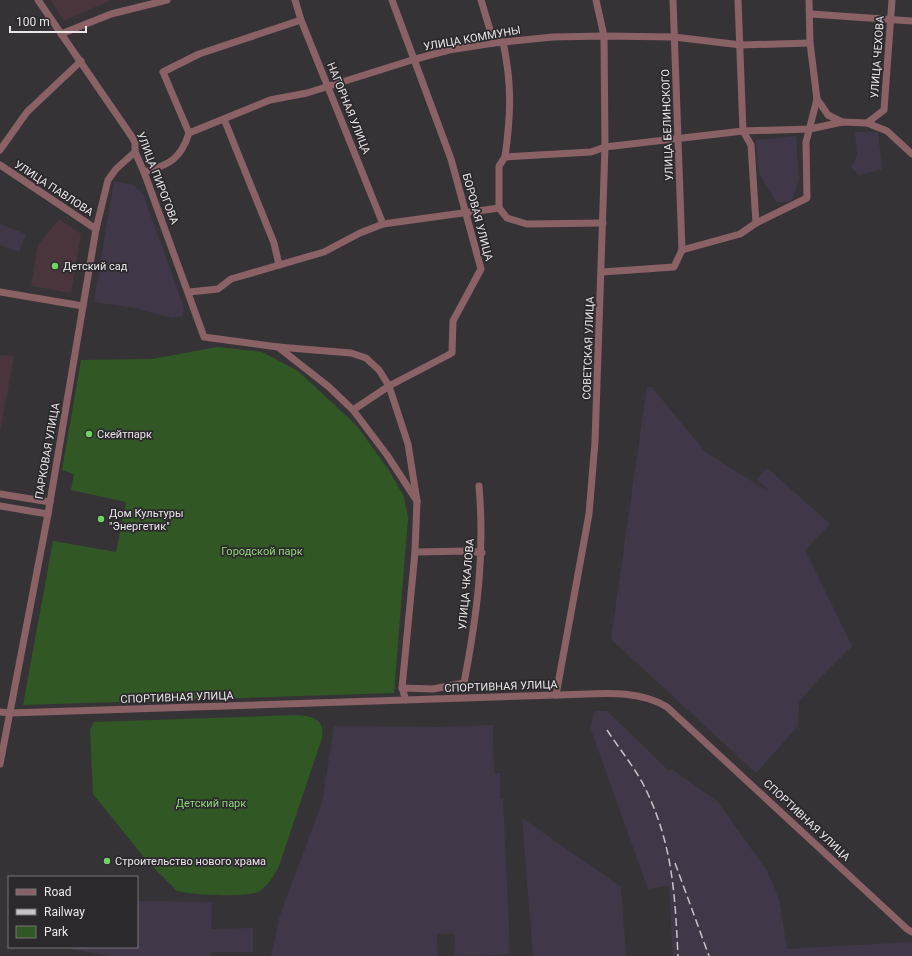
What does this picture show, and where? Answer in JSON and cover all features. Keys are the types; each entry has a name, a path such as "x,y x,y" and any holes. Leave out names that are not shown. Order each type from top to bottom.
{"street":[{"name":"УЛИЦА ПИРОГОВА","path":"38,0 132,136 135,143 135,152 144,172 204,337 278,347"},
{"path":"61,34 111,14 167,0"},
{"name":"НАГОРНАЯ УЛИЦА","path":"295,0 301,20 383,224"},
{"name":"БОРОВАЯ УЛИЦА","path":"353,410 389,386 452,353 453,321 481,269 464,213 451,159 412,60 392,0"},
{"path":"481,0 494,43"},
{"name":"СОВЕТСКАЯ УЛИЦА","path":"556,695 589,514 598,382 605,147 604,36 596,0"},
{"name":"УЛИЦА БЕЛИНСКОГО","path":"673,0 682,250"},
{"path":"738,0 741,45 743,131 750,145 756,223"},
{"path":"602,272 674,267 682,250 740,234 756,223 807,198 806,142 817,99 810,43 811,14 809,0"},
{"name":"УЛИЦА ЧЕХОВА","path":"867,123 884,110 892,0"},
{"path":"811,14 912,21"},
{"path":"144,172 158,168 179,156 183,150 189,133 163,72 200,54 301,20"},
{"name":"УЛИЦА КОММУНЫ","path":"189,133 270,100 307,93 449,50 494,43 553,36 604,36 674,37 741,45 810,43"},
{"path":"503,42 509,72 510,93 505,157 499,166 499,208 507,218 527,224 603,223"},
{"path":"0,150 28,112 81,61"},
{"path":"817,99 828,115 842,122"},
{"path":"224,119 274,243 279,265"},
{"path":"505,157 591,152 605,147 679,137 743,131 810,129 842,122 867,123 887,131 912,154"},
{"name":"ПАРКОВАЯ УЛИЦА","path":"0,764 48,514 96,229 108,180 116,169 135,152"},
{"name":"УЛИЦА ПАВЛОВА","path":"0,165 96,229"},
{"path":"188,292 218,289 231,279 324,252 360,233 383,224 499,208"},
{"path":"0,292 83,306"},
{"path":"278,347 351,353 366,358 379,370 389,386 408,444 417,501 415,552 402,688 406,700"},
{"path":"278,347 329,387 353,410 387,455 417,501"},
{"name":"УЛИЦА ЧКАЛОВА","path":"402,688 433,689 464,683 475,624 482,553 479,486"},
{"path":"0,494 50,502"},
{"path":"0,506 48,514"},
{"path":"415,552 470,551 482,553"},
{"name":"СПОРТИВНАЯ УЛИЦА","path":"0,712 10,713 556,695 624,694 656,700 667,707 912,932"}],"shaded area":[{"path":"50,0 111,0 64,21"},
{"path":"855,132 878,132 882,169 859,175 850,166 854,164 857,154"},
{"path":"796,136 799,180 791,202 776,202 759,173 756,140"},
{"path":"114,181 133,185 143,194 184,308 183,316 172,318 135,308 94,302"},
{"name":"Детский сад","path":"59,219 81,234 71,293 31,286 38,245"},
{"path":"0,224 26,234 19,252 0,245"},
{"path":"0,355 14,356 0,433"},
{"path":"647,387 652,387 705,452 771,493 757,479 767,468 830,524 805,550 852,646 816,682 799,702 798,726 756,773 611,639"},
{"path":"595,711 607,711 668,770 673,770 718,802 767,871 779,899 787,949 912,942 912,956 673,956 669,886 648,889 590,727"},
{"path":"493,725 494,773 500,773 500,799 503,799 510,949 507,955 454,956 455,934 437,934 438,956 271,956 280,915 322,803 334,726 440,727"},
{"path":"522,818 621,887 626,956 533,956"},
{"path":"138,901 212,902 211,929 253,928 253,952 211,952 211,956 109,956 71,949 138,948"}],"green space":[{"name":"Городской парк","path":"217,347 262,352 298,371 357,426 390,472 404,497 408,518 394,693 23,705 53,541 116,552 126,502 71,490 74,474 62,470 81,360 152,359"},
{"name":"Детский парк","path":"296,715 316,719 321,726 322,738 279,866 269,883 260,891 244,895 206,895 177,891 147,861 93,794 90,729 94,722"}],"railway":[{"path":"607,730 643,784 656,812 671,872 676,913 678,956"},
{"path":"675,863 709,956"}],"place":[{"name":"Детский сад","path":"55,266"},
{"name":"Скейтпарк","path":"89,434"},
{"name":"Дом Культуры \"Энергетик\"","path":"101,519"},
{"name":"Строительство нового храма","path":"107,861"}]}
